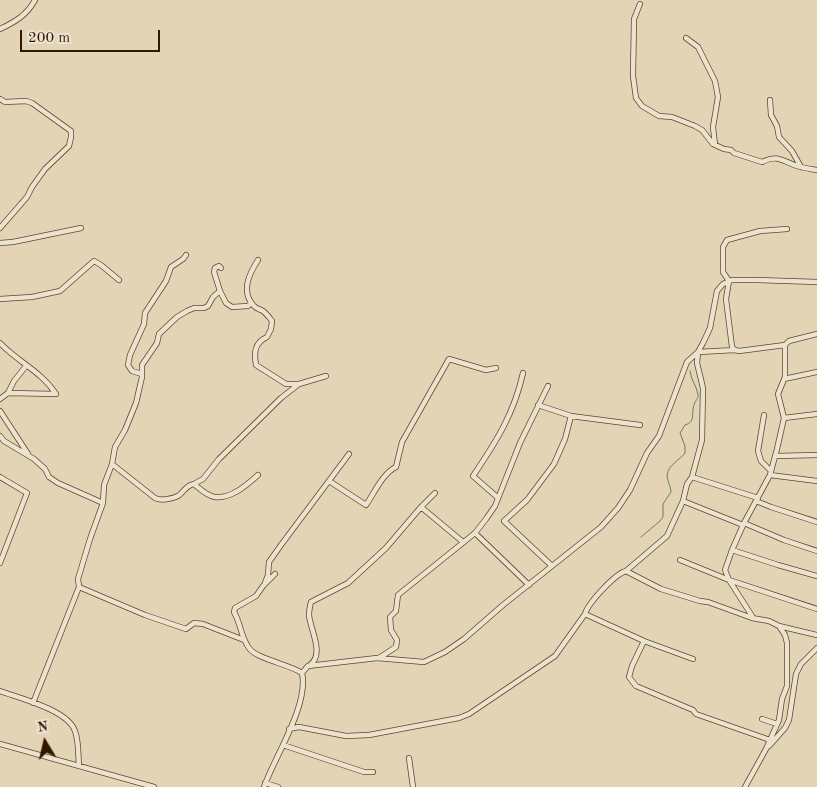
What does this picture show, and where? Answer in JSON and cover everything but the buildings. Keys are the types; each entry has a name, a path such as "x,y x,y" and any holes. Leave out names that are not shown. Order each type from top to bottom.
{"street":[{"path":"0,29 23,17 35,0"},
{"path":"640,4 634,19 633,76 636,98 642,106 658,116 678,118 695,126 702,130 715,145 758,161 762,162 770,158 778,158 801,167 817,170"},
{"path":"686,38 698,47 716,81 718,97 713,127 715,145"},
{"path":"0,99 5,102 32,102 66,126 71,131 71,137 69,146 46,169 27,197 0,228"},
{"path":"770,100 771,115 777,126 779,137 792,151 801,167"},
{"path":"0,243 80,228"},
{"path":"735,350 731,341 726,299 728,281 722,272 723,247 727,240 760,231 787,229"},
{"path":"142,374 132,371 128,364 144,324 145,313 166,281 171,266 186,255"},
{"path":"258,260 247,280 247,288 254,307 267,314 272,320 271,329 267,337 256,346 254,355 256,365 286,384 299,384 326,376"},
{"path":"0,299 60,291 94,261 119,280"},
{"path":"221,268 219,266 215,268 214,272 226,303 232,307 248,306 251,303"},
{"path":"308,666 378,658 424,662 437,656 464,638 601,527 618,508 630,490 647,453 659,436 687,362 698,352 710,328 718,291 723,284 728,281 783,280 817,282"},
{"path":"33,703 79,587 78,579 103,503 104,485 112,464 115,447 125,430 136,403 142,365 157,343 159,334 177,317 187,311 208,306 213,297 220,291"},
{"path":"698,352 739,351 785,345 789,341 817,334"},
{"path":"0,343 49,383 56,394 8,393"},
{"path":"752,618 740,600 725,570 743,524 771,473 776,456 784,418 778,394 784,379 785,345"},
{"path":"289,729 299,727 346,736 368,735 419,724 449,721 469,714 555,656 599,594 620,572 626,571 667,536 684,501 687,484 692,476 702,440 703,388 697,363 698,352"},
{"path":"329,481 366,505 385,475 396,467 402,442 450,359 486,370 496,368"},
{"path":"0,399 8,393 14,381 26,366"},
{"path":"784,379 817,372"},
{"path":"497,498 473,476 512,412 523,373"},
{"path":"112,464 159,500 179,496 190,485 203,479 267,410 299,384"},
{"path":"378,658 396,647 397,640 391,630 390,617 396,611 398,595 475,533 495,506 548,386"},
{"path":"538,405 571,416 640,425"},
{"path":"0,411 29,456"},
{"path":"784,418 817,414"},
{"path":"764,415 758,451 761,461 771,473 817,481"},
{"path":"552,566 504,521 527,500 554,464 571,416"},
{"path":"0,436 29,456 45,469 49,477 58,483 103,503"},
{"path":"263,586 268,575 270,562 294,526 349,454"},
{"path":"776,456 817,455"},
{"path":"194,484 214,497 228,495 246,486 258,475"},
{"path":"692,476 771,507 817,522"},
{"path":"0,477 27,493 0,563"},
{"path":"302,673 314,662 317,651 309,613 311,602 348,583 353,576 386,548 435,493"},
{"path":"684,501 817,551"},
{"path":"421,507 463,542"},
{"path":"475,533 529,585"},
{"path":"732,550 778,566 817,576"},
{"path":"680,560 729,580 817,609"},
{"path":"626,571 661,589 708,602 752,618 769,621 779,626 817,635"},
{"path":"275,574 256,596 235,608 234,612 240,622 244,640 251,651 294,667 302,673 304,683 302,692 283,745 265,785 278,787"},
{"path":"79,587 181,628 186,629 194,623 203,624 244,640"},
{"path":"585,614 644,641 693,659"},
{"path":"745,787 766,749 777,724 787,686 786,635 779,626"},
{"path":"644,641 629,677 636,686 693,710 696,714 770,740"},
{"path":"766,749 785,728 789,720 796,674 801,664 817,648"},
{"path":"0,691 64,717 75,730 79,766"},
{"path":"762,720 777,724"},
{"path":"0,744 154,787"},
{"path":"283,745 364,772 373,772"},
{"path":"410,758 413,787"}],"waterway":[{"path":"641,537 663,517 663,504 671,492 667,477 668,471 685,453 685,446 680,433 685,425 691,422 694,405 698,396 690,371"}]}
